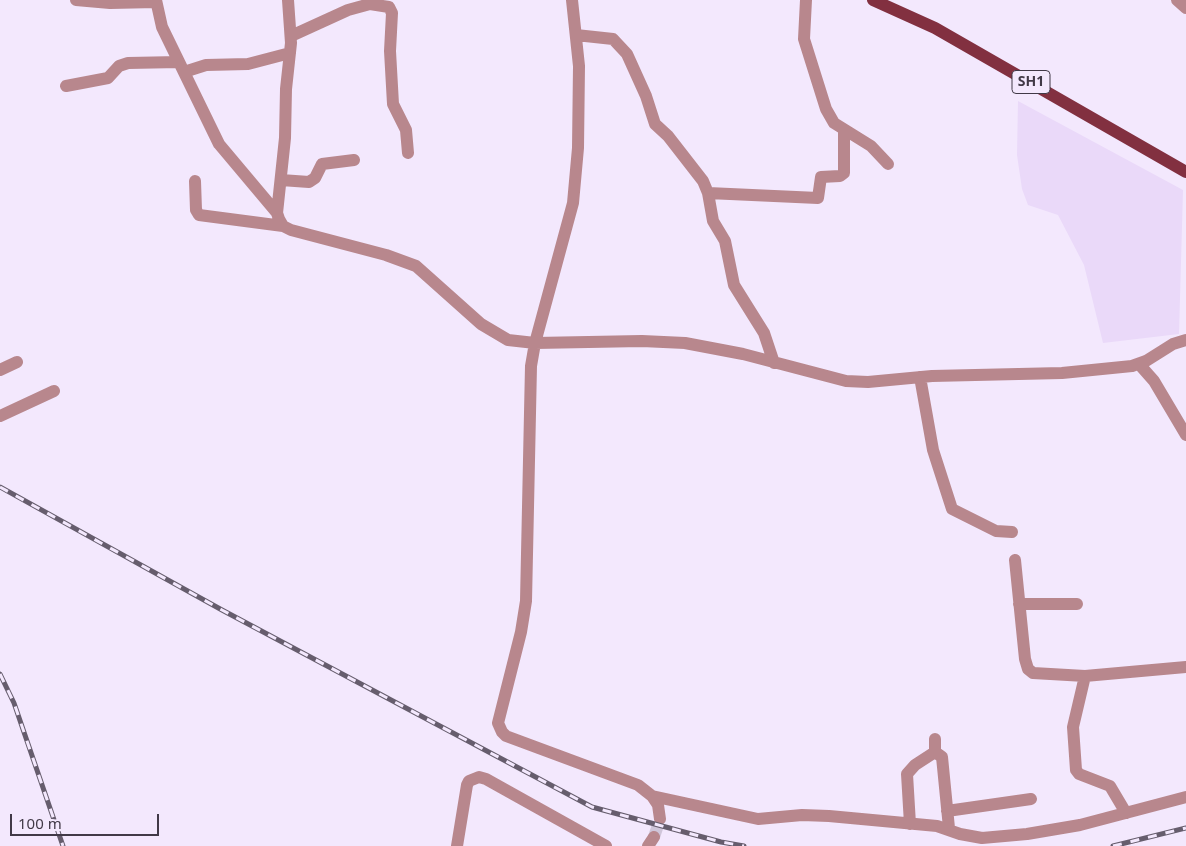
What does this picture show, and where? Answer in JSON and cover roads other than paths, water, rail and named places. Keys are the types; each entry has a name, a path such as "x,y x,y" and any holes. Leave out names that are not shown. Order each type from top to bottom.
{"main road":[{"name":"SH1","path":"873,0 936,28 1186,172"}],"street":[{"path":"76,0 110,3 156,1 162,27 219,144 277,213 283,226"},
{"path":"277,213 285,138 286,89 291,36 288,0"},
{"path":"572,0 579,66 578,148 573,203 534,343 531,366 526,600 499,728 506,736 638,785 652,796 658,805 660,819"},
{"path":"806,0 804,26 806,48 826,109 834,123 844,131 871,146 888,164"},
{"path":"1177,0 1186,8"},
{"path":"291,36 348,10 370,4 390,7 392,13 390,57 393,104 406,130 408,153"},
{"path":"576,35 608,37 622,47 646,96 655,124 668,136 693,168 708,193 713,221 725,241 734,285 766,336 774,362"},
{"path":"66,86 108,78 119,66 128,63 181,67 248,64 290,54"},
{"path":"708,193 818,198 821,177 840,176 844,173 844,131"},
{"path":"281,180 309,182 315,178 322,164 354,160"},
{"path":"195,181 196,210 199,215 283,226 290,230 386,255 416,266 487,328 508,340 534,343 668,342 724,350 846,381 868,382 920,376 1062,373 1139,364 1173,344 1186,340"},
{"path":"0,370 16,362"},
{"path":"1139,364 1164,397 1186,435"},
{"path":"920,376 933,450 952,509 995,530 1012,532"},
{"path":"0,416 54,391"},
{"path":"1015,560 1028,668 1033,674 1085,676 1186,667"},
{"path":"1019,604 1077,604"},
{"path":"1085,676 1073,727 1076,770 1079,774 1110,786 1126,813"},
{"path":"934,739 935,752"},
{"path":"910,824 907,774 915,765 935,752"},
{"path":"935,752 942,757 949,828"},
{"path":"457,846 467,785 469,781 479,777 486,779 606,846"},
{"path":"652,796 758,819 815,815 949,828 971,837 1005,837 1080,825 1186,797"},
{"path":"947,811 1031,799"}],"tunnel":[{"path":"654,837 660,819"}],"railway":[{"path":"0,487 222,610 592,807 721,842 744,846"},
{"path":"0,674 14,703 63,846"},
{"path":"1113,846 1186,828"}]}
